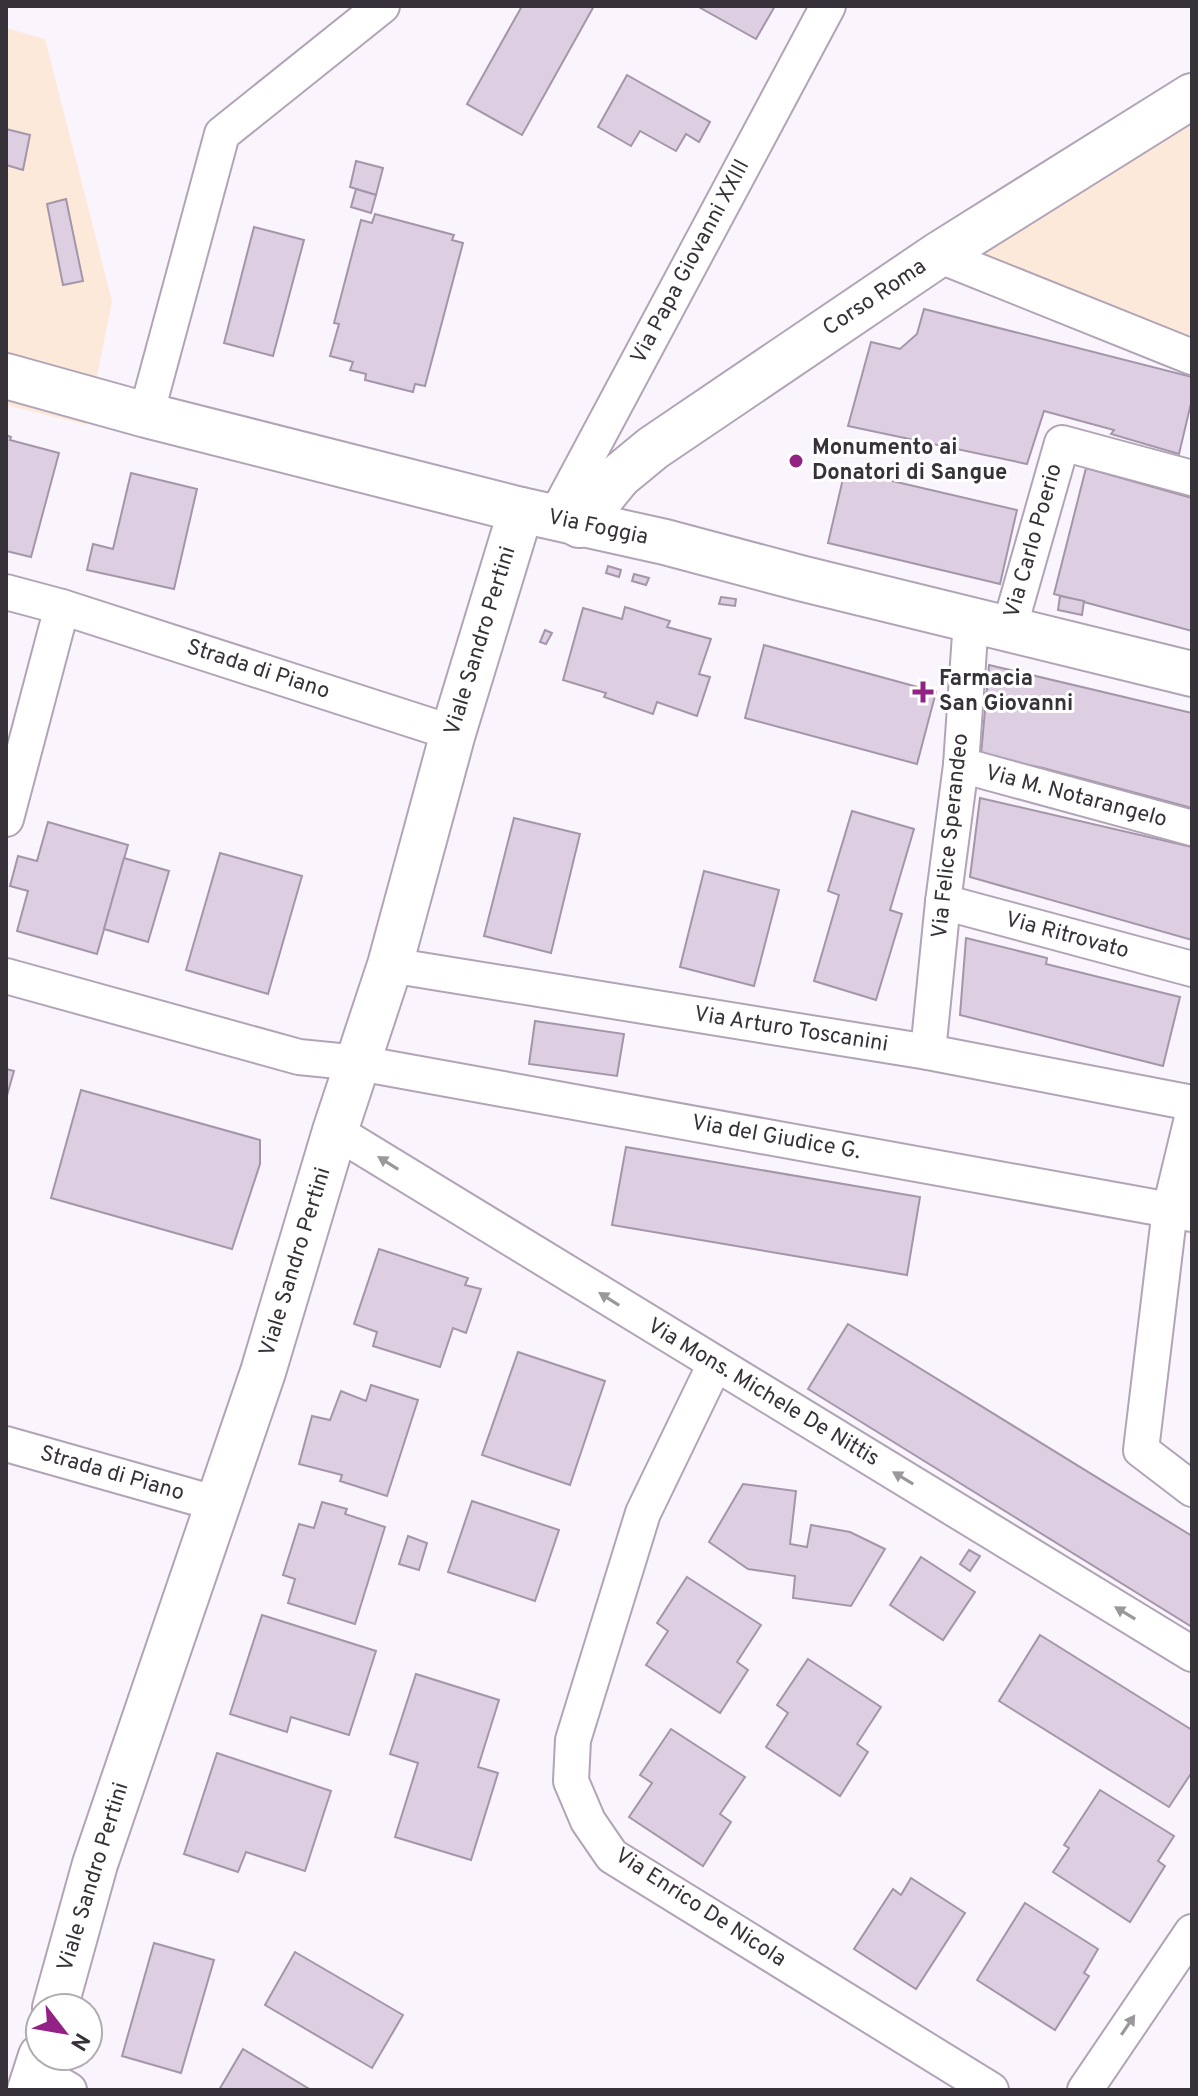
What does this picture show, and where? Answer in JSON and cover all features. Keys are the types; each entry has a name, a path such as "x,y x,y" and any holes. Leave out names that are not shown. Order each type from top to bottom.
{"main road":[{"name":"Corso Roma","path":"551,518 619,476 653,448 938,255 1192,96"},
{"name":"Via Foggia","path":"6,376 146,415 551,518 665,542 1192,674"},
{"name":"Viale Sandro Pertini","path":"59,1992 95,1864 263,1372 335,1131 390,965 453,733 551,518"}],"street":[{"path":"146,415 222,134 382,6"},
{"name":"Via Papa Giovanni XXIII","path":"551,518 828,6"},
{"path":"938,255 1192,357"},
{"name":"Via Carlo Poerio","path":"990,624 1062,443 1192,478"},
{"name":"Strada di Piano","path":"6,592 62,607 453,733"},
{"path":"6,819 62,607"},
{"name":"Via Felice Sperandeo","path":"928,1052 961,765 990,624"},
{"name":"Via M. Notarangelo","path":"961,765 1192,828"},
{"name":"Via Ritrovato","path":"943,902 1192,969"},
{"name":"Via Arturo Toscanini","path":"390,965 928,1052 1192,1103"},
{"path":"6,976 299,1057 359,1063"},
{"name":"Via del Giudice G.","path":"359,1063 1181,1212"},
{"path":"1192,1118 1181,1212 1141,1450 1192,1489"},
{"name":"Via Mons. Michele De Nittis","path":"335,1131 1192,1654"},
{"name":"Via Enrico De Nicola","path":"715,1364 643,1513 573,1740 571,1781 588,1821 612,1856 991,2090"},
{"name":"Strada di Piano","path":"6,1444 218,1504"},
{"path":"1085,2090 1192,1932"}],"shaded area":[{"path":"6,28 45,39 112,301 87,425 6,405"},
{"path":"1192,121 1192,343 976,256"}],"building":[{"path":"522,6 594,6 522,135 467,104"},
{"path":"697,6 775,6 756,39"},
{"path":"627,75 710,122 699,142 686,134 676,151 640,131 631,146 598,127"},
{"path":"6,129 30,135 23,170 6,165"},
{"path":"356,161 383,168 376,195 350,187"},
{"path":"356,189 376,195 371,213 351,207"},
{"path":"66,199 83,281 63,285 47,204"},
{"path":"375,214 454,235 452,240 463,243 425,386 415,384 413,392 365,380 366,374 350,370 353,362 330,356 339,324 334,323 361,220 372,223"},
{"path":"254,227 304,240 273,356 224,343"},
{"path":"924,309 1192,377 1192,399 1179,454 1111,434 1114,430 1044,411 1027,464 848,426 871,342 900,349 917,334"},
{"path":"6,435 11,437 10,440 59,453 31,557 6,551"},
{"path":"1086,468 1192,498 1192,631 1054,594"},
{"path":"845,470 1017,510 1000,584 828,543"},
{"path":"131,473 197,489 174,589 87,570 93,544 113,549"},
{"path":"608,566 621,570 619,577 606,573"},
{"path":"634,574 649,578 646,585 632,581"},
{"path":"1060,596 1084,601 1082,615 1058,610"},
{"path":"721,597 736,599 735,606 719,604"},
{"path":"625,607 670,621 667,627 711,639 699,674 710,677 697,716 657,702 653,714 604,697 606,693 563,680 583,608 622,619"},
{"path":"545,630 552,633 546,644 540,642"},
{"path":"764,645 936,692 917,764 745,718"},
{"path":"989,665 1192,713 1192,808 1043,768 981,755"},
{"path":"980,798 1192,847 1192,940 970,877"},
{"path":"852,811 914,829 890,910 902,914 876,1000 814,981 839,895 828,891"},
{"path":"514,818 580,834 551,953 484,936"},
{"path":"48,822 128,845 97,954 17,931 28,891 10,886 18,856 37,861"},
{"path":"220,853 302,876 268,994 186,970"},
{"path":"124,858 169,871 148,942 104,929"},
{"path":"704,871 779,890 754,986 680,967"},
{"path":"966,938 1047,958 1046,964 1180,997 1163,1066 960,1015"},
{"path":"535,1021 624,1034 617,1076 529,1064"},
{"path":"6,1069 14,1071 6,1099"},
{"path":"81,1090 260,1140 260,1164 232,1249 51,1198"},
{"path":"626,1147 920,1197 907,1275 612,1225"},
{"path":"379,1249 468,1278 465,1285 481,1289 466,1333 453,1328 440,1367 373,1346 377,1332 354,1324"},
{"path":"848,1324 1192,1536 1192,1627 808,1389"},
{"path":"518,1352 605,1381 570,1485 482,1455"},
{"path":"371,1385 418,1400 387,1496 340,1481 342,1475 299,1464 312,1416 330,1420 341,1391 366,1401"},
{"path":"743,1484 796,1491 790,1544 807,1547 811,1525 850,1532 885,1549 851,1606 793,1598 795,1576 748,1569 709,1542"},
{"path":"472,1501 559,1530 535,1601 448,1572"},
{"path":"322,1502 347,1509 345,1514 385,1527 355,1624 288,1603 295,1579 283,1575 299,1524 314,1528"},
{"path":"408,1536 427,1543 419,1570 399,1564"},
{"path":"969,1550 980,1556 970,1571 960,1564"},
{"path":"921,1557 975,1592 943,1640 890,1605"},
{"path":"687,1577 761,1625 737,1662 748,1670 720,1713 646,1665 668,1631 657,1623"},
{"path":"262,1615 376,1651 349,1735 291,1717 287,1732 230,1714"},
{"path":"1040,1635 1192,1730 1192,1772 1169,1807 999,1701"},
{"path":"808,1659 881,1707 857,1744 868,1752 840,1796 766,1747 788,1713 777,1705"},
{"path":"416,1674 499,1700 478,1767 498,1773 471,1860 395,1837 418,1763 390,1754"},
{"path":"671,1729 745,1777 720,1814 731,1822 703,1866 629,1817 652,1783 640,1775"},
{"path":"217,1753 331,1791 305,1871 246,1852 238,1872 184,1854"},
{"path":"1100,1790 1174,1836 1158,1861 1165,1866 1130,1922 1053,1872 1069,1848 1064,1845"},
{"path":"911,1878 965,1913 916,1989 854,1949 893,1889 901,1895"},
{"path":"1025,1903 1098,1949 1084,1973 1089,1976 1055,2030 977,1980"},
{"path":"154,1943 214,1960 181,2073 122,2056"},
{"path":"295,1952 403,2015 372,2068 265,2005"},
{"path":"243,2049 311,2090 219,2090"}],"place":[{"name":"Monumento ai Donatori di Sangue","path":"796,461"},
{"name":"Farmacia San Giovanni","path":"923,692"}]}
